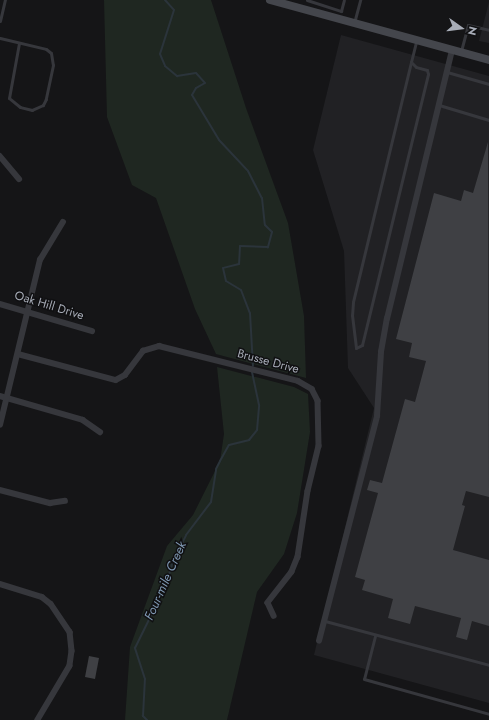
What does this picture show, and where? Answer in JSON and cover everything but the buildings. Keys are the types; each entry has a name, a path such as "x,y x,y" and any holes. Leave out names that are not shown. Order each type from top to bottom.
{"main road":[{"path":"270,0 331,13 354,23 489,60"}],"street":[{"path":"319,641 377,416 381,352 387,318 452,50"},
{"path":"0,156 19,179"},
{"path":"0,425 40,260 63,222"},
{"name":"Oak Hill Drive","path":"0,304 92,331"},
{"name":"Brusse Drive","path":"18,354 116,380 125,375 143,351 159,346 298,381 312,389 318,401 319,446 308,491 298,557 292,572 268,603 274,616"},
{"path":"0,396 83,420 100,432"},
{"path":"0,490 50,503 65,501"},
{"path":"0,584 42,597 55,607 66,622 72,642 70,666 38,720"}],"lane":[{"path":"0,21 5,0"},
{"path":"307,0 331,13 341,11 344,0"},
{"path":"354,23 360,0"},
{"path":"461,53 468,25 489,30"},
{"path":"0,38 19,44 46,49 52,59 46,99 43,105 32,110 20,107 9,98 19,44"},
{"path":"411,62 416,67 427,70 428,74 362,345 356,348 352,315 353,302 416,40"},
{"path":"447,72 489,84"},
{"path":"439,105 489,120"},
{"path":"325,621 374,636 489,664"},
{"path":"374,636 364,679 489,714"}],"shaded area":[{"path":"104,0 211,0 246,108 288,223 304,316 306,378 216,354 195,309 156,198 132,185 107,117"},
{"path":"489,2 489,43 479,41"},
{"path":"341,35 489,76 489,703 314,655 374,408 348,368 344,251 313,150"},
{"path":"217,367 294,387 308,394 310,432 297,513 284,554 257,592 227,720 125,720 130,647 167,546 193,515 220,461 224,434"}],"waterway":[{"name":"Four-mile Creek","path":"165,0 174,10 160,54 165,66 177,76 196,73 205,83 196,88 192,95 219,140 248,171 262,198 265,225 272,232 268,247 240,246 239,264 223,268 226,281 241,290 250,313 253,366"},
{"name":"Four-mile Creek","path":"147,720 143,716 145,679 135,648 166,585 173,561 186,535 211,502 216,469 220,461 229,445 249,440 257,430 259,405 252,371"}]}
